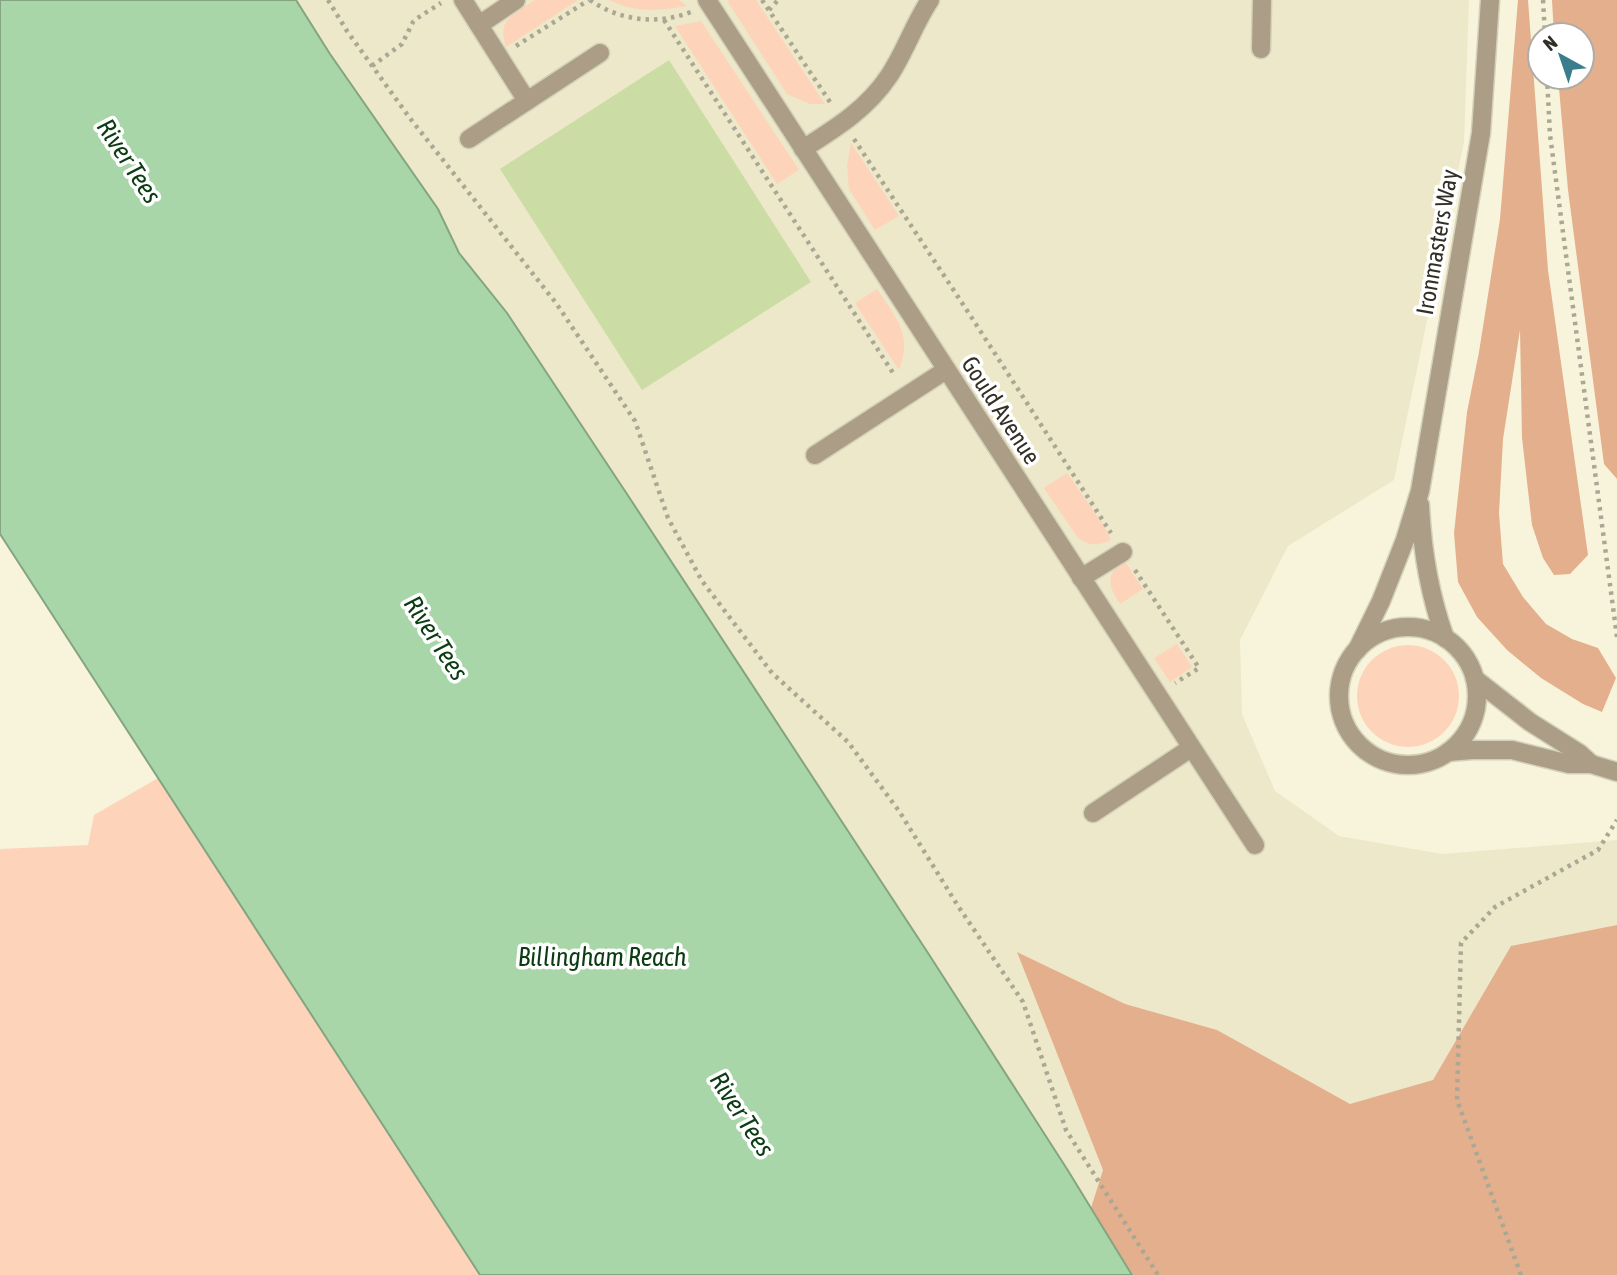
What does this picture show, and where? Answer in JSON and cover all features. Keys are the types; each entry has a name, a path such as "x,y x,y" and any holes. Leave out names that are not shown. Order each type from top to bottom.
{"street":[{"path":"463,0 527,101"},
{"path":"479,25 516,0"},
{"path":"803,149 859,112 876,95 891,75 930,0"},
{"path":"1261,48 1262,0"},
{"name":"Ironmasters Way","path":"1490,0 1481,133 1420,491 1405,540 1381,601 1343,673 1339,698 1344,723 1359,744 1380,759 1404,765 1430,762 1448,752 1512,750 1569,764 1591,764 1617,772"},
{"name":"Gould Avenue","path":"708,2 1255,845"},
{"path":"469,139 600,53"},
{"path":"815,455 946,370"},
{"name":"Ironmasters Way","path":"1420,491 1422,531 1435,611 1445,638 1466,659 1475,679 1530,722 1579,753 1591,764"},
{"path":"1082,578 1123,552"},
{"path":"1357,650 1377,635 1402,628 1432,631 1445,638"},
{"path":"1448,752 1461,740 1474,717 1477,702 1475,679"},
{"path":"1093,813 1191,748"}],"path":[{"path":"328,0 409,117 556,303 635,421 668,518 702,581 772,673 848,742 900,811 958,906 1023,1002 1066,1129 1158,1275"},
{"path":"372,66 402,44 416,19 445,0"},
{"path":"590,0 621,16 644,20 664,20 689,14 708,2"},
{"path":"762,0 1199,668 1157,695"},
{"path":"769,10 778,0"},
{"path":"1543,0 1544,21"},
{"path":"664,20 907,394"},
{"path":"1548,91 1550,135 1617,637"},
{"path":"1521,1275 1457,1100 1461,943 1494,907 1598,850 1617,820"}],"shaded area":[{"path":"296,0 1469,0 1464,142 1394,480 1288,546 1240,640 1242,714 1275,791 1339,836 1442,854 1617,840 1617,1275 1132,1275 928,953 507,313 459,253 438,209 330,54"},
{"path":"535,0 578,0 506,47 504,30 509,18"},
{"path":"609,0 679,0 687,6 647,10"},
{"path":"729,0 756,0 825,104 810,104 787,94"},
{"path":"1518,0 1528,0 1526,91 1535,91 1548,270 1588,555 1570,574 1554,575 1543,558 1532,525 1522,438 1520,330 1503,439 1499,513 1503,564 1523,597 1546,624 1572,639 1598,648 1616,678 1602,712 1583,704 1541,678 1507,650 1477,617 1458,582 1454,533 1467,412 1500,219"},
{"path":"1552,0 1617,0 1617,479 1604,464 1568,190 1559,91 1596,91 1596,21 1553,21"},
{"path":"701,21 799,170 777,184 675,26"},
{"path":"851,143 899,216 875,230 849,189 847,166"},
{"path":"877,289 896,318 903,336 903,357 899,370 855,303"},
{"path":"1067,473 1111,540 1094,544 1078,538 1044,488"},
{"path":"1124,560 1143,589 1120,604 1110,580 1114,570"},
{"path":"1177,644 1192,667 1170,682 1154,658"},
{"path":"1408,645 1428,649 1444,660 1455,676 1459,696 1455,716 1444,732 1428,743 1408,747 1388,743 1372,732 1361,716 1357,696 1361,676 1372,660 1388,649"},
{"path":"158,778 480,1275 0,1275 0,849 88,845 94,815"},
{"path":"1617,925 1617,1275 1133,1275 1091,1208 1103,1170 1017,952 1125,1004 1217,1030 1350,1104 1433,1080 1511,946"}],"water":[{"name":"Billingham Reach","path":"0,0 296,0 330,54 438,209 459,253 507,313 928,953 1132,1275 480,1275 0,534"}],"building":[{"path":"669,60 811,282 642,390 500,169"}],"water label":[{"name":"River Tees","path":"129,161"},
{"name":"River Tees","path":"436,638"},
{"name":"River Tees","path":"742,1114"}]}
